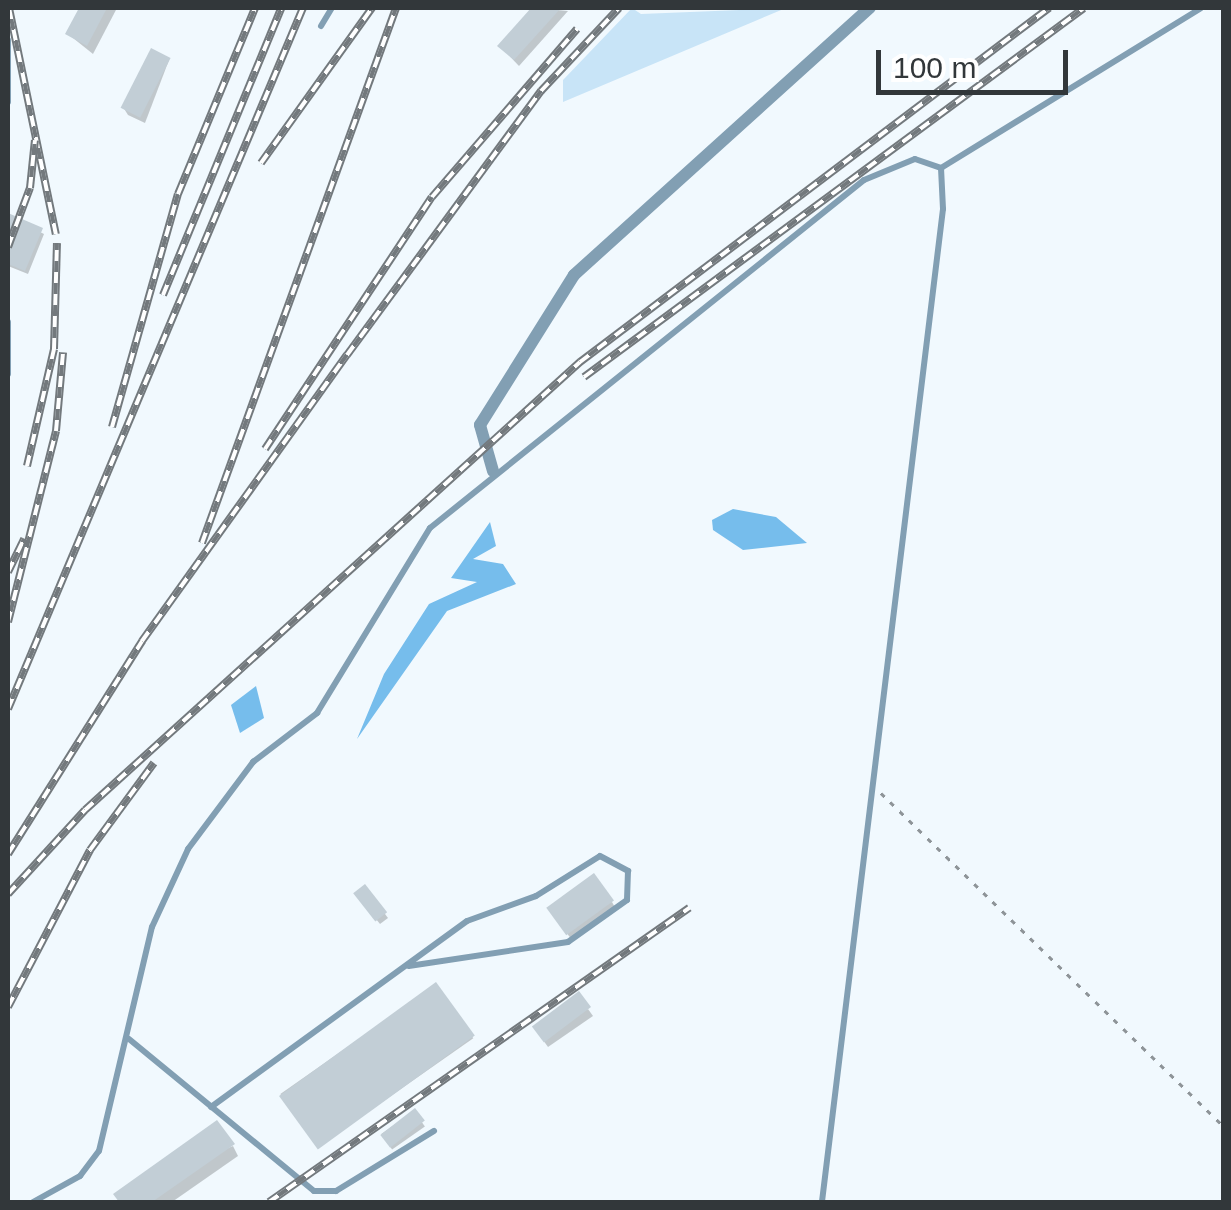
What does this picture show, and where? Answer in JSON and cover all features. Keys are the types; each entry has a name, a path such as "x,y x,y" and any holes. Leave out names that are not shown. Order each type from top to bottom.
{"street":[{"path":"493,470 480,425 574,275 870,8"}],"lane":[{"path":"320,26 332,8"},
{"path":"33,1202 92,1165 129,1039 152,927 201,828 253,762 317,713 416,547 493,470 864,180 899,161 941,168 1005,121 1201,8"},
{"path":"8,40 8,102"},
{"path":"822,1202 941,168"},
{"path":"8,322 8,374"},
{"path":"211,1107 467,922 536,896 592,860 616,858 628,871 628,900 568,942 409,966"},
{"path":"129,1039 325,1194 434,1131"}],"path":[{"path":"872,785 1224,1127"}],"shaded area":[{"path":"632,8 641,14 786,8 563,102 563,80"}],"water":[{"path":"733,509 776,517 807,543 743,550 713,530 712,520"},
{"path":"490,522 496,546 473,559 503,564 516,584 447,611 357,739 384,674 429,604 477,582 451,578"},
{"path":"256,686 264,718 240,733 231,705"}],"building":[{"path":"79,8 107,8 87,46 65,34"},
{"path":"531,8 561,8 514,60 497,46"},
{"path":"151,48 171,58 140,118 121,108"},
{"path":"8,213 43,228 25,271 8,264"},
{"path":"594,873 614,901 566,935 546,908"},
{"path":"365,884 387,912 375,922 353,893"},
{"path":"436,982 475,1035 318,1149 279,1096"},
{"path":"579,991 591,1007 544,1042 532,1027"},
{"path":"415,1108 425,1121 390,1148 380,1135"},
{"path":"217,1120 235,1144 152,1202 119,1202 113,1194"}],"railway":[{"path":"9,8 56,234"},
{"path":"112,427 178,194 255,8"},
{"path":"163,295 281,8"},
{"path":"8,709 303,8"},
{"path":"261,163 372,8"},
{"path":"202,543 396,8"},
{"path":"8,854 142,641 347,355 541,91 619,8"},
{"path":"8,894 85,810 580,362 1049,8"},
{"path":"584,377 1084,8"},
{"path":"265,449 432,197 577,29"},
{"path":"8,247 30,188 35,140"},
{"path":"27,466 54,349 57,243"},
{"path":"8,622 56,431 63,352"},
{"path":"8,572 24,539"},
{"path":"8,1007 90,850 154,763"},
{"path":"269,1202 689,908"}]}
